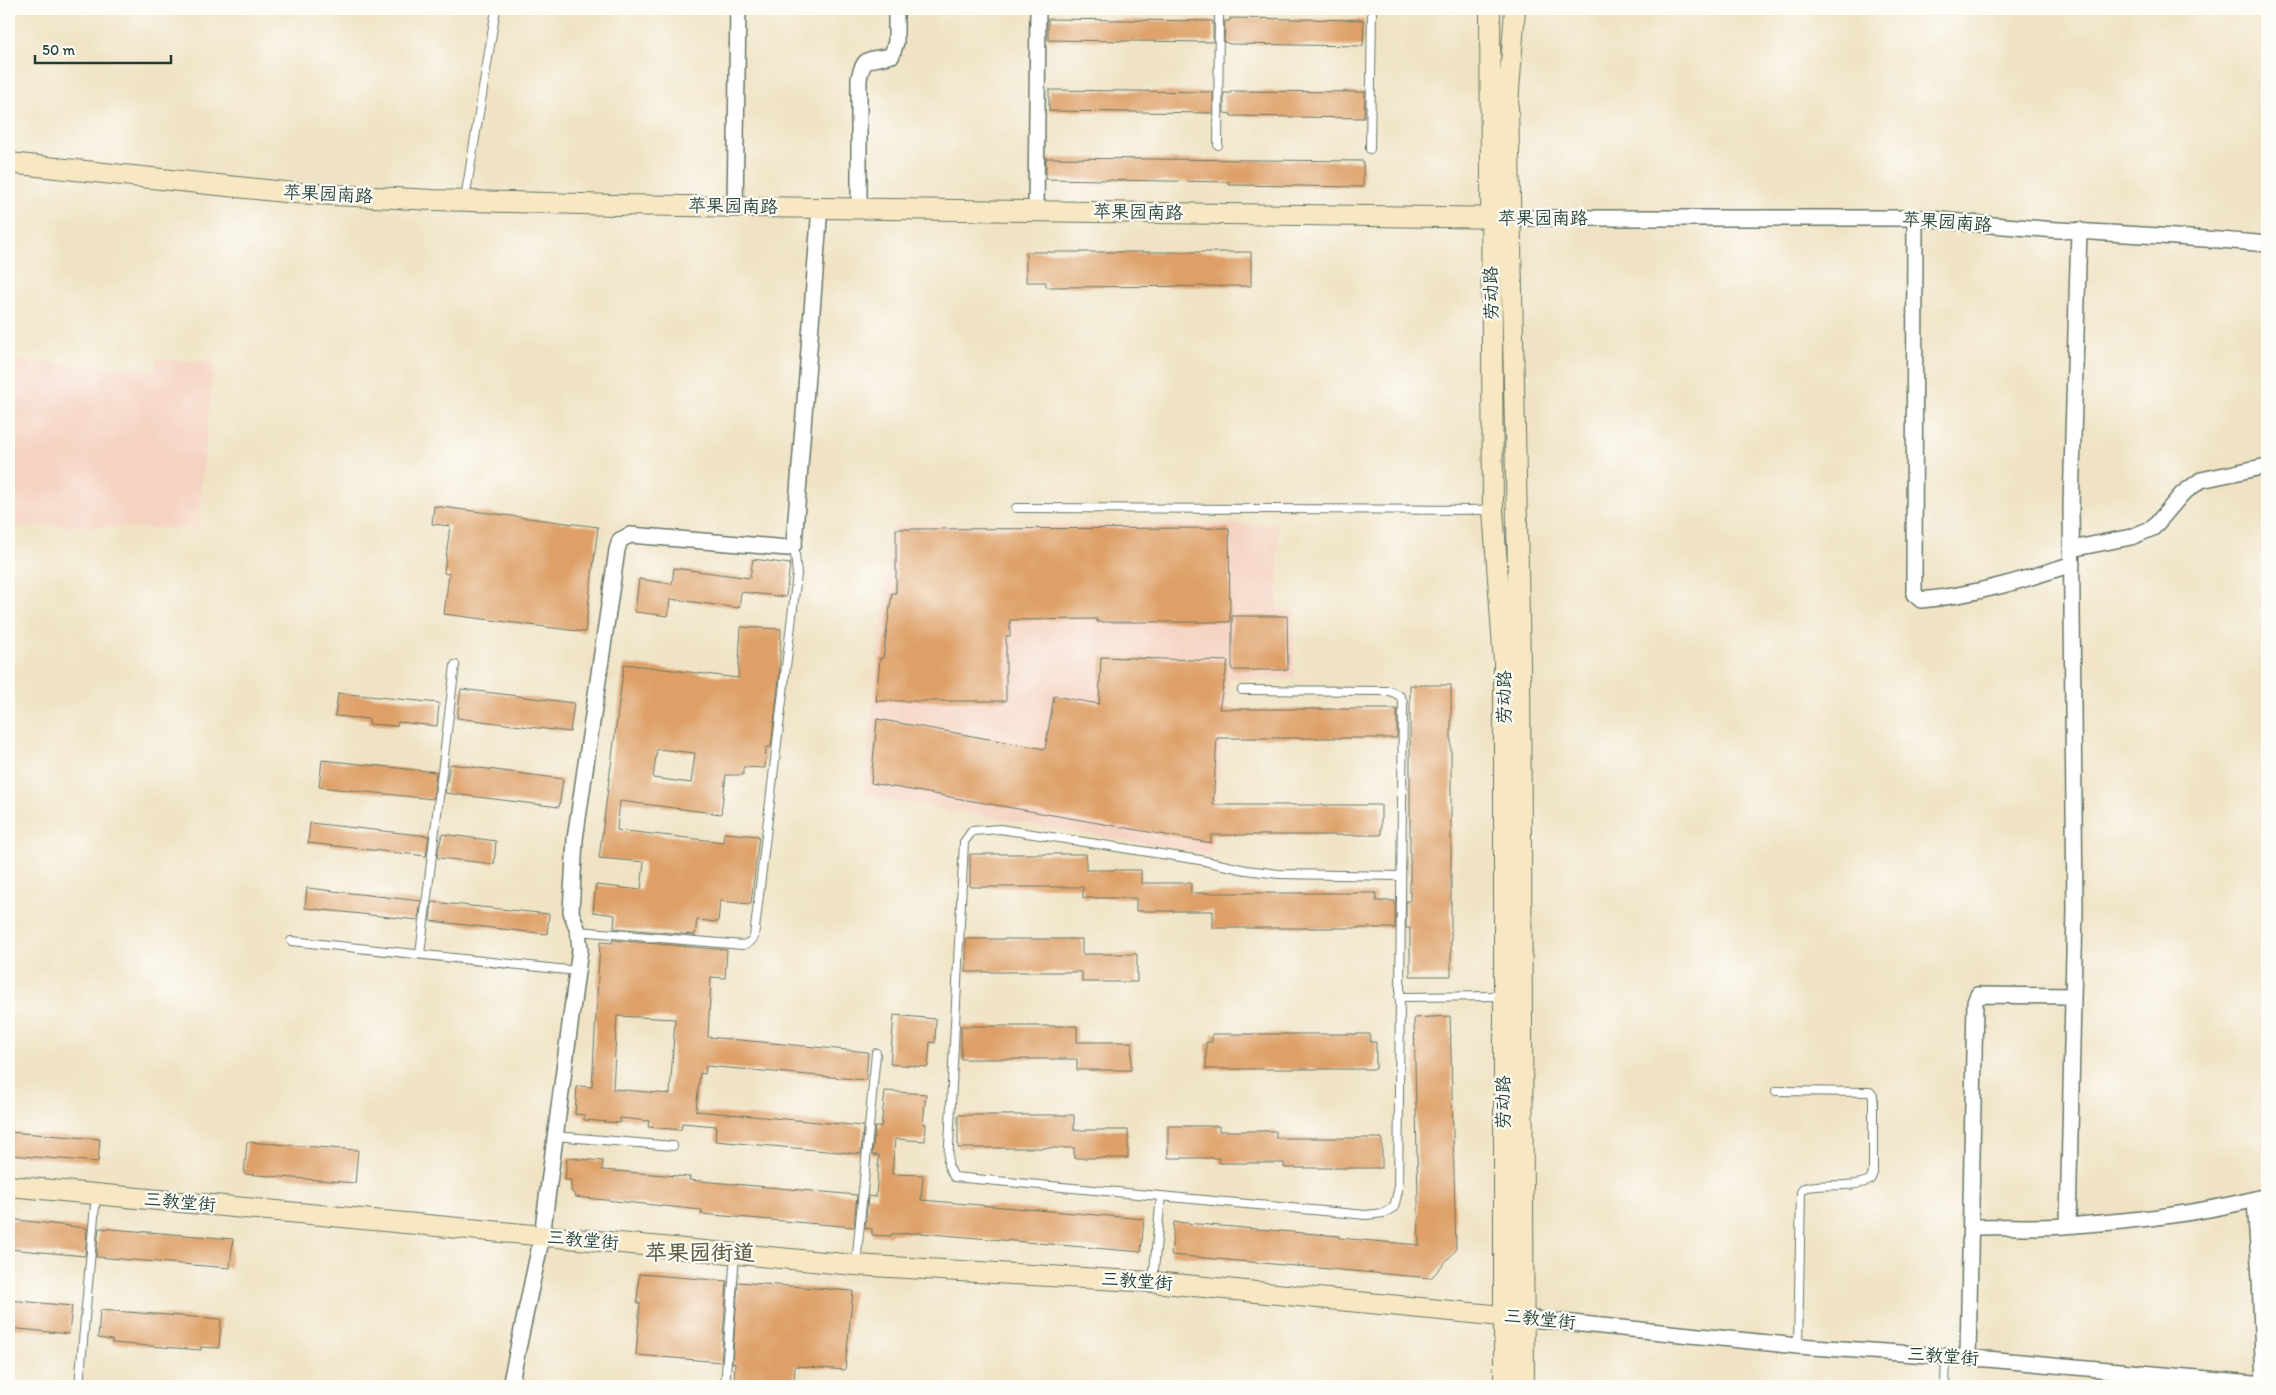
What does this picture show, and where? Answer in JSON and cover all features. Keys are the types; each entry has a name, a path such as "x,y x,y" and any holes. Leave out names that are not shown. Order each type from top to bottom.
{"street":[{"path":"735,206 738,9"},
{"path":"859,208 860,79 862,65 869,58 892,55 896,42 896,9"},
{"path":"1036,210 1038,9"},
{"name":"劳动路","path":"1490,9 1520,663 1514,1317 1504,1386"},
{"name":"劳动路","path":"1515,9 1500,218 1493,510 1504,662 1503,996 1514,1317 1524,1386"},
{"name":"苹果园南路","path":"9,163 294,193 464,201 1500,218 1915,218 1968,224 2193,237 2267,244"},
{"path":"510,1386 542,1236 580,949 578,931 571,912 575,839 620,540 630,535 788,548 794,544 820,208"},
{"path":"1915,218 1914,594 1921,600 1948,597 2012,584 2072,557 2153,528 2182,494 2201,480 2267,466"},
{"path":"2068,1225 2075,909 2072,413 2079,230"},
{"path":"1968,1357 1975,1002 1978,995 2073,996"},
{"name":"三教堂街","path":"9,1186 856,1266 1153,1282 1798,1346 1968,1357 2264,1385"},
{"path":"1972,1227 2068,1225 2218,1209 2261,1198 2264,1385"}],"lane":[{"path":"464,201 496,9"},
{"path":"1218,145 1219,9"},
{"path":"1370,150 1372,9"},
{"path":"1016,508 1493,510"},
{"path":"578,931 743,944 750,942 754,937 797,574 794,544"},
{"path":"420,954 455,665"},
{"path":"1242,690 1390,691 1400,696 1403,702 1398,1191 1394,1206 1384,1213 1366,1215 954,1177 948,1164 964,842 972,831 1000,829 1279,874 1400,876"},
{"path":"291,941 577,970"},
{"path":"1399,997 1503,996"},
{"path":"856,1266 876,1053"},
{"path":"1776,1091 1870,1092 1873,1096 1873,1173 1870,1180 1861,1184 1815,1185 1804,1188 1801,1192 1798,1346"},
{"path":"555,1136 673,1146"},
{"path":"79,1386 96,1194"},
{"path":"1153,1282 1161,1196"},
{"path":"725,1386 735,1254"},
{"path":"1945,1386 1946,1356"}],"shaded area":[{"path":"9,330 12,330 13,360 155,371 157,358 213,363 198,529 9,525"},
{"path":"1278,524 1278,611 1294,611 1294,678 1228,679 1211,855 863,795 893,525"},
{"path":"1355,1379 1355,1386 1280,1386"}],"building":[{"path":"1230,18 1364,20 1363,46 1230,44 1224,42 1225,21 1230,21"},
{"path":"1048,19 1213,21 1213,42 1048,40"},
{"path":"1049,90 1213,92 1213,113 1049,111"},
{"path":"1231,91 1365,92 1364,118 1231,116 1231,114 1224,113 1224,93 1231,93"},
{"path":"1046,158 1363,161 1363,187 1229,185 1229,182 1046,179"},
{"path":"1026,252 1251,252 1251,286 1046,287 1046,282 1026,282"},
{"path":"434,506 598,527 585,632 444,614 449,574 444,573 450,526 432,524"},
{"path":"1229,528 1230,622 1097,622 1097,619 1010,620 1010,636 1006,636 1006,701 876,701 880,658 883,658 892,593 896,593 896,529"},
{"path":"753,559 790,564 786,597 741,592 739,608 670,599 668,616 635,612 639,579 672,584 674,568 750,578"},
{"path":"1232,616 1287,616 1288,670 1232,670"},
{"path":"741,627 781,629 779,680 771,747 766,747 765,768 743,767 743,775 726,775 721,814 620,801 617,830 723,842 724,833 759,836 751,904 720,901 718,922 697,920 695,935 614,928 615,915 593,912 596,885 641,890 644,862 599,858 624,664 738,678","holes":["657,749 695,753 691,783 653,778"]},
{"path":"1101,657 1228,661 1219,709 1397,709 1397,738 1217,738 1213,805 1381,805 1381,835 1211,835 1211,843 871,783 877,719 1045,749 1054,696 1099,704"},
{"path":"1410,685 1451,685 1451,976 1410,976 1410,928 1406,928 1406,901 1410,901"},
{"path":"461,689 574,703 570,732 457,718"},
{"path":"338,693 439,703 437,726 398,722 397,726 369,724 369,719 335,716"},
{"path":"322,760 436,772 433,799 319,787"},
{"path":"450,764 563,779 559,807 445,793"},
{"path":"310,823 429,836 426,856 308,843"},
{"path":"442,834 496,841 494,864 437,857"},
{"path":"970,854 1086,854 1086,870 1141,870 1141,883 1191,883 1191,893 1376,893 1376,901 1395,901 1395,928 1213,928 1213,911 1136,911 1136,898 1083,898 1083,887 970,887"},
{"path":"307,888 421,901 418,920 305,908"},
{"path":"432,902 549,914 547,934 430,921"},
{"path":"966,939 1082,939 1082,954 1137,954 1137,982 1082,982 1082,972 966,972"},
{"path":"612,940 727,950 725,978 711,977 708,1037 868,1052 866,1080 706,1066 705,1074 700,1073 696,1111 863,1126 861,1154 715,1141 716,1126 682,1123 681,1130 648,1127 649,1121 620,1118 620,1123 584,1120 584,1115 575,1114 577,1086 592,1087 600,942 612,943","holes":["617,1016 675,1019 670,1094 613,1089"]},
{"path":"894,1015 936,1019 935,1043 930,1042 928,1067 890,1064"},
{"path":"1450,1016 1456,1250 1431,1278 1171,1255 1174,1222 1419,1245 1414,1018"},
{"path":"961,1026 1077,1026 1077,1042 1132,1042 1131,1070 1077,1070 1077,1059 961,1059"},
{"path":"1212,1034 1370,1034 1370,1042 1376,1042 1376,1069 1206,1069 1206,1042 1212,1042"},
{"path":"885,1091 926,1094 923,1124 926,1124 925,1141 895,1139 892,1174 923,1175 921,1200 1144,1219 1141,1252 920,1233 891,1234 891,1236 872,1235 872,1229 865,1228 868,1196 876,1197 879,1155 872,1155 875,1127 881,1127"},
{"path":"958,1115 1074,1115 1074,1130 1128,1130 1128,1158 1074,1158 1074,1148 958,1148"},
{"path":"1168,1126 1219,1126 1219,1131 1276,1131 1276,1138 1382,1138 1382,1168 1284,1168 1284,1163 1219,1163 1219,1158 1168,1158"},
{"path":"9,1132 100,1139 98,1162 9,1155"},
{"path":"247,1142 358,1150 355,1183 244,1174"},
{"path":"567,1158 603,1161 602,1170 690,1177 689,1180 857,1195 854,1227 701,1214 702,1210 576,1197 571,1190 571,1180 565,1180"},
{"path":"9,1219 87,1228 85,1256 9,1249"},
{"path":"99,1228 233,1239 230,1268 96,1257"},
{"path":"639,1274 727,1281 721,1362 636,1355 640,1303 637,1303"},
{"path":"738,1282 853,1291 845,1370 795,1366 794,1386 734,1386 735,1363 732,1363"},
{"path":"9,1300 72,1306 69,1334 9,1328"},
{"path":"100,1310 221,1319 219,1348 201,1347 201,1350 112,1343 112,1340 98,1338"}],"district":[{"name":"苹果园街道","path":"700,1252"}]}
